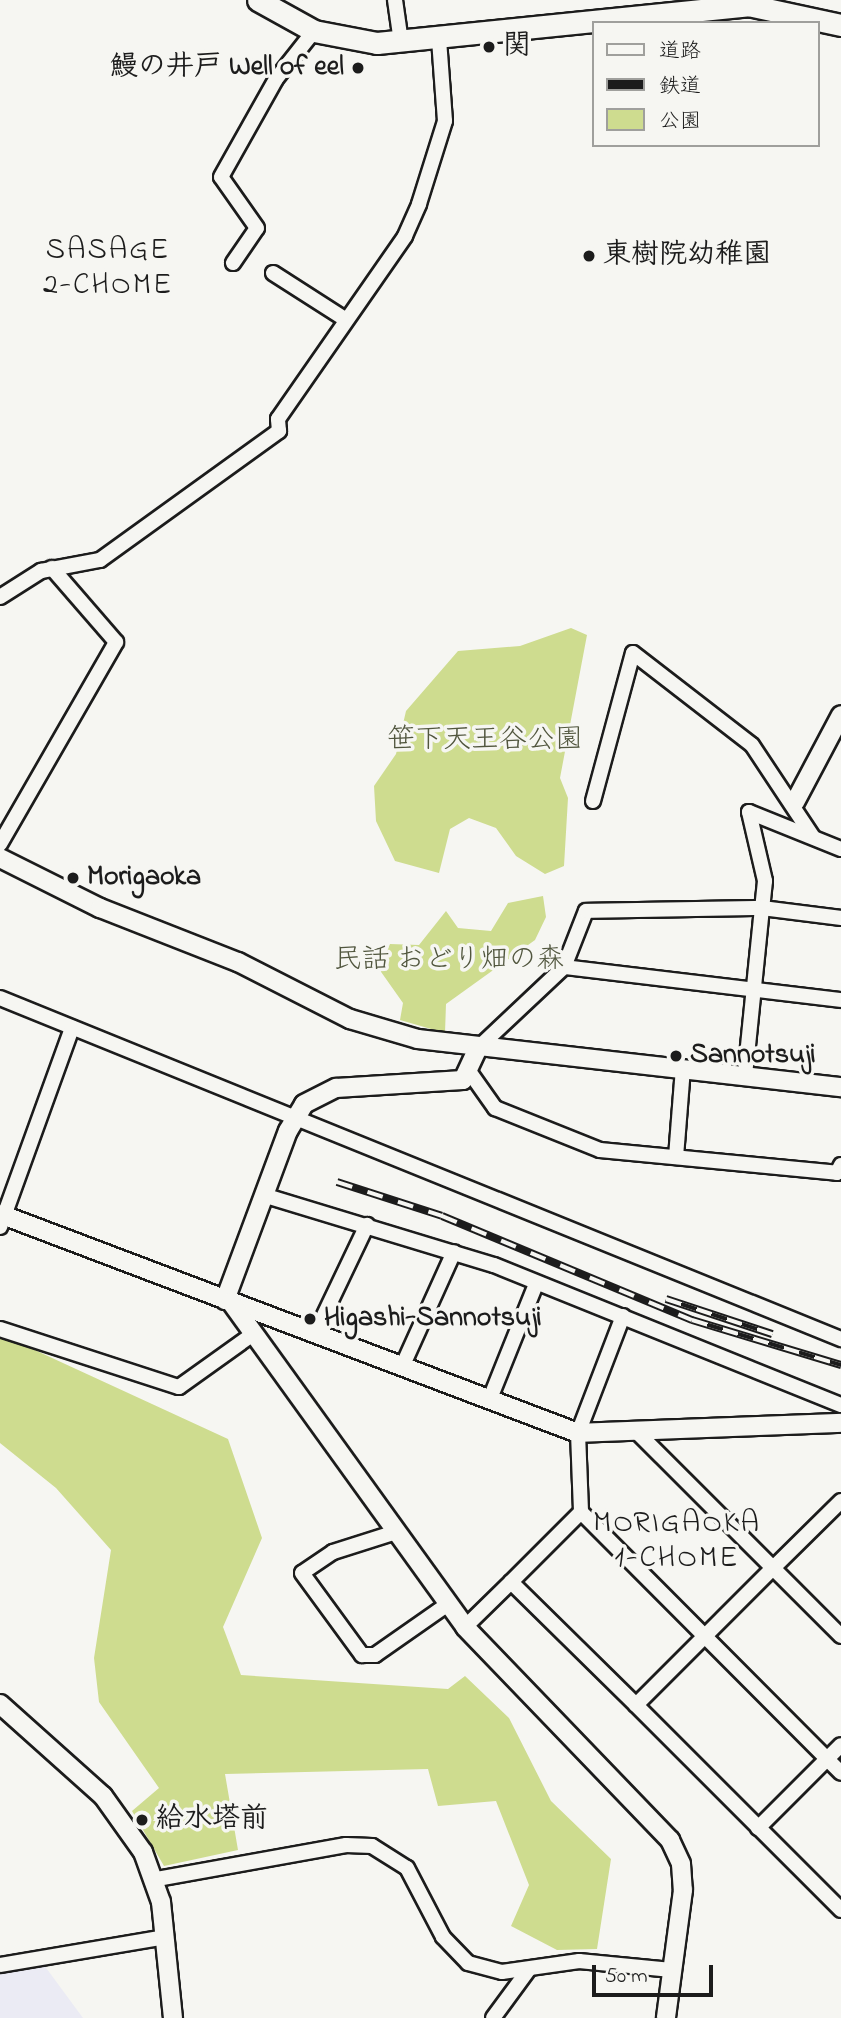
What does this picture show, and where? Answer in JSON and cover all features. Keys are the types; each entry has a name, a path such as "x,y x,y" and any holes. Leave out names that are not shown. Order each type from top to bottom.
{"main road":[{"path":"258,0 314,32 341,40 401,42 439,39 656,7 748,5 841,25"}],"street":[{"path":"394,0 401,42"},
{"path":"233,263 257,228 221,177 276,79 314,32"},
{"path":"0,597 51,568 100,560 279,430 278,419 405,236 419,204 445,121 439,39"},
{"path":"274,274 345,319"},
{"path":"0,844 116,642 51,568"},
{"path":"593,801 633,653 752,745 795,802 813,837"},
{"path":"795,802 841,715"},
{"path":"745,1076 765,881 749,812 841,849"},
{"path":"0,858 100,908 238,962 350,1019 478,1048 841,1087"},
{"path":"228,1301 262,1195 293,1118 304,1104 335,1088 450,1084 471,1074 478,1048 564,967 586,911 762,908 841,918"},
{"path":"564,967 841,1000"},
{"path":"0,998 841,1339"},
{"path":"72,1028 1,1219 578,1433 638,1433 841,1423"},
{"path":"676,1157 682,1069"},
{"path":"471,1074 495,1108 600,1150 837,1173 841,1165"},
{"path":"262,1195 454,1252 623,1316 841,1405"},
{"path":"314,1334 367,1225"},
{"path":"402,1367 454,1252"},
{"path":"489,1401 536,1284"},
{"path":"228,1301 465,1627 670,1840 681,1864 683,1890 666,2018"},
{"path":"623,1316 578,1433 580,1512 841,1773"},
{"path":"0,1329 179,1387 253,1334"},
{"path":"638,1433 841,1636"},
{"path":"636,1705 841,1501"},
{"path":"465,1627 580,1512"},
{"path":"396,1532 333,1552 302,1573 362,1655 375,1655 448,1604"},
{"path":"511,1582 841,1910"},
{"path":"0,1704 103,1796 157,1879 173,2018"},
{"path":"758,1828 841,1745"},
{"path":"157,1879 346,1845 372,1846 416,1879 455,1953 484,1969 529,1969 579,1961 672,1970"},
{"path":"0,1965 165,1937"},
{"path":"493,2018 529,1969"}],"shaded area":[{"path":"44,1965 83,2018 0,2018 0,1973"}],"green space":[{"name":"笹下天王谷公園","path":"571,628 587,635 560,778 568,798 564,866 545,874 516,856 496,828 469,818 450,829 439,873 395,861 376,821 374,786 396,754 406,711 458,651 520,646"},
{"name":"民話 おどり畑の森","path":"543,896 546,917 535,940 446,1004 445,1033 400,1020 403,1003 379,969 390,944 419,945 446,911 458,928 491,931 508,903"},
{"path":"0,1334 228,1439 262,1538 223,1627 241,1675 448,1689 465,1676 509,1718 551,1801 611,1859 597,1949 557,1950 511,1926 529,1885 496,1801 438,1806 428,1769 225,1774 238,1850 164,1866 132,1811 159,1788 99,1702 94,1658 111,1550 56,1488 0,1443"}],"railway":[{"path":"337,1182 442,1216 692,1320 841,1365"},
{"path":"666,1299 772,1334"}],"place":[{"name":"関","path":"489,47"},
{"name":"鰻の井戸 Well of eel","path":"358,68"},
{"name":"東樹院幼稚園","path":"589,256"},
{"name":"Morigaoka","path":"73,878"},
{"name":"Sannotsuji","path":"676,1056"},
{"name":"Higashi-Sannotsuji","path":"310,1319"},
{"name":"給水塔前","path":"142,1820"}],"district":[{"name":"SASAGE 2-CHOME","path":"108,268"},
{"name":"MORIGAOKA 1-CHOME","path":"677,1541"}]}
